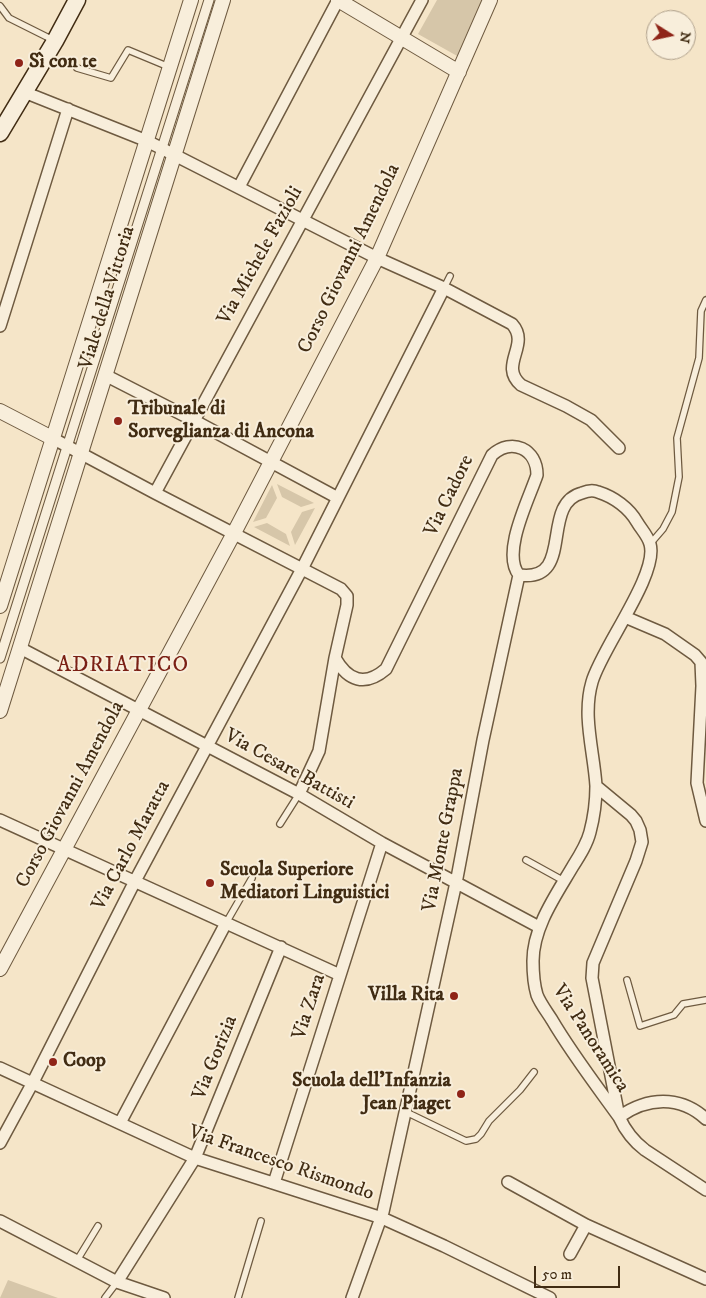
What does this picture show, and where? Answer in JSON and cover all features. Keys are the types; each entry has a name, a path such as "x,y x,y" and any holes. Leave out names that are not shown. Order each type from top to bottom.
{"main road":[{"path":"0,132 55,41 77,0"}],"street":[{"name":"Viale della Vittoria","path":"0,606 190,0"},
{"name":"Viale della Vittoria","path":"0,711 105,375 209,0"},
{"name":"Viale della Vittoria","path":"0,658 67,446 168,152 223,0"},
{"path":"239,187 338,0 459,72"},
{"name":"Via Michele Fazioli","path":"155,493 422,0"},
{"name":"Corso Giovanni Amendola","path":"0,969 234,534 270,461 377,258 490,0"},
{"path":"24,92 147,141 377,258 444,288 512,324 519,334 519,342 512,366 515,380 520,385 566,406 591,420 619,448"},
{"path":"0,326 68,110"},
{"path":"105,375 338,498 444,288"},
{"path":"0,412 302,568 341,589 347,596 347,605 335,658 320,751 299,794"},
{"name":"Via Cadore","path":"335,658 345,672 361,680 377,677 386,669 492,455 506,447 515,447 529,452 537,466 537,476 513,547 513,563 519,575"},
{"path":"519,575 538,575 548,567 561,513 570,499 578,494 594,491 603,494 621,504 634,517 650,544 648,567 625,617 665,634 695,654 703,662 698,783 706,821"},
{"name":"Via Carlo Maratta","path":"0,1143 135,881 338,498"},
{"name":"Via Monte Grappa","path":"352,1298 382,1218 456,883 483,740 519,575"},
{"name":"Via Panoramica","path":"625,617 598,666 592,682 589,698 590,747 596,786 595,806 589,836 583,850 539,927 533,961 537,995 566,1043 637,1144 706,1190"},
{"name":"Via Cesare Battisti","path":"20,648 299,794 382,843 539,927"},
{"path":"596,786 636,821 642,842 636,861 593,963 592,970 619,1117 630,1109 666,1101 685,1104 696,1110 706,1119"},
{"path":"0,820 281,946 340,975"},
{"name":"Via Zara","path":"274,1183 382,843"},
{"path":"120,1123 226,922"},
{"name":"Via Gorizia","path":"117,1282 195,1158 281,946"},
{"name":"Via Francesco Rismondo","path":"0,1068 195,1158 382,1218 444,1246 548,1298"},
{"path":"508,1182 586,1225 706,1279"},
{"path":"0,1221 117,1282 164,1298"},
{"path":"570,1254 586,1225"}],"lane":[{"path":"0,6 9,18 55,41"},
{"path":"77,68 112,78 128,50 169,67"},
{"path":"444,288 450,276"},
{"path":"650,544 663,529 672,512 679,477 677,438 699,358 701,311 706,300"},
{"path":"280,824 299,794"},
{"path":"526,860 564,881"},
{"path":"226,922 252,878"},
{"path":"627,980 640,1026 674,1015 683,1004 706,1000"},
{"path":"406,1112 466,1141 472,1140 481,1134 489,1121 520,1090 534,1072"},
{"path":"238,1298 261,1221"},
{"path":"76,1262 98,1226"},
{"path":"105,1298 117,1282"}],"shaded area":[{"path":"437,0 484,0 459,57 418,34"},
{"path":"277,484 314,503 301,507 282,497"},
{"path":"272,485 277,498 266,518 253,522"},
{"path":"315,508 295,545 291,532 302,512"},
{"path":"267,523 286,534 290,546 254,527"},
{"path":"8,1280 58,1298 0,1298"}],"place":[{"name":"Sì con te","path":"19,63"},
{"name":"Tribunale di Sorveglianza di Ancona","path":"118,421"},
{"name":"Scuola Superiore Mediatori Linguistici","path":"210,883"},
{"name":"Villa Rita","path":"454,996"},
{"name":"Coop","path":"53,1062"},
{"name":"Scuola dell'Infanzia Jean Piaget","path":"461,1094"}],"district":[{"name":"ADRIATICO","path":"123,666"}]}
